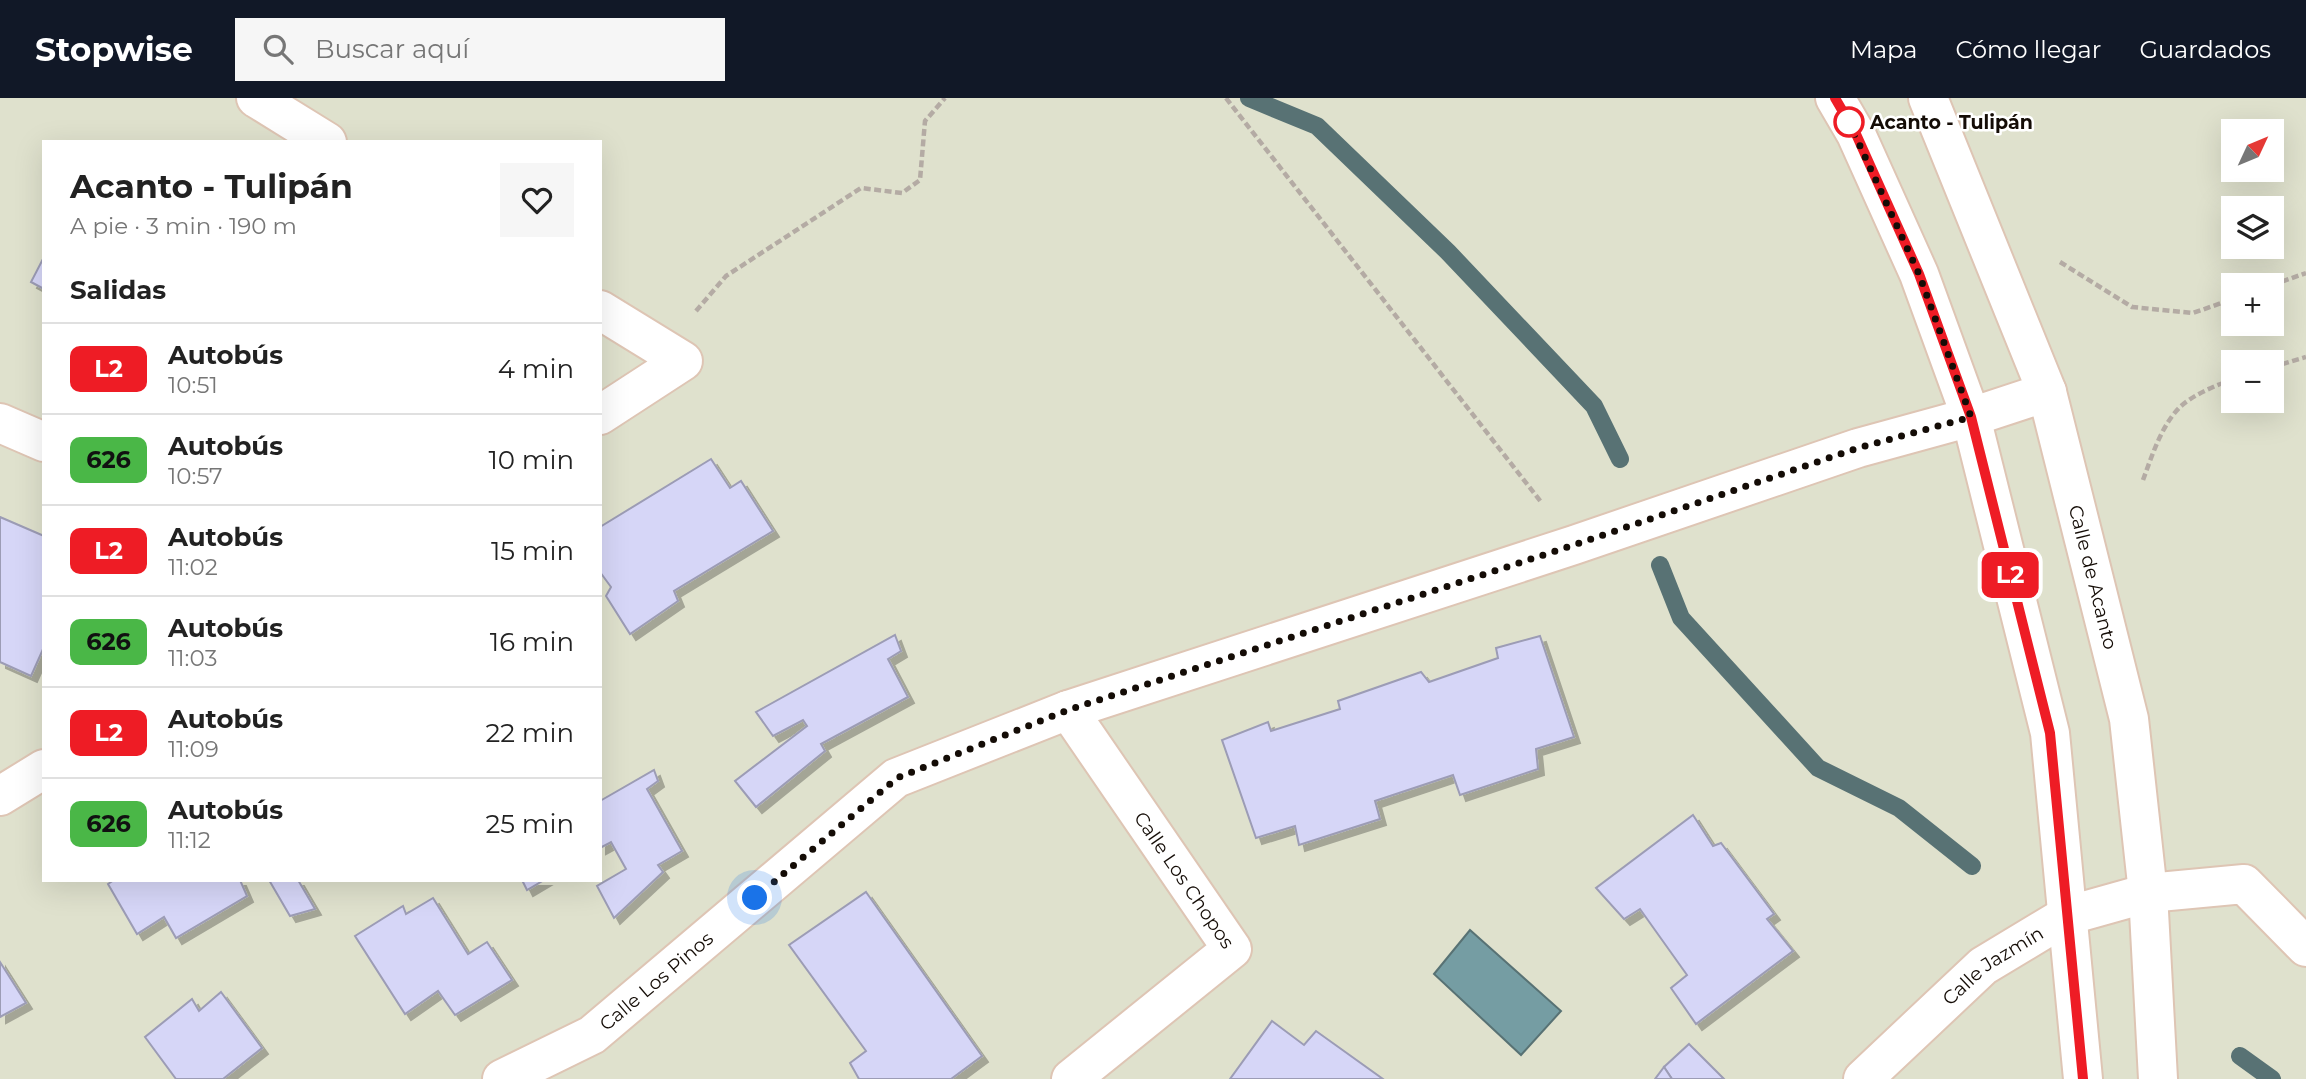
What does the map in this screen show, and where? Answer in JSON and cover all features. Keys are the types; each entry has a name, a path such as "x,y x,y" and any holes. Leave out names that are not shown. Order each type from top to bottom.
{"street":[{"path":"256,98 324,140"},
{"path":"1835,98 1856,134 1919,274 1971,417 2050,733 2083,1079"},
{"name":"Calle de Acanto","path":"1928,98 2047,392 2129,719 2148,894 2158,1079"},
{"path":"602,311 683,361 602,414"},
{"name":"Calle Los Pinos","path":"502,1079 592,1035 897,778 1068,710 1574,545 1858,448 1971,417 2047,392"},
{"path":"0,423 42,441"},
{"name":"Calle Los Chopos","path":"1068,710 1232,949 1071,1079"},
{"path":"0,796 42,770"},
{"name":"Calle Jazmín","path":"1863,1079 1983,966 2066,916 2148,894 2244,884 2306,947"}],"path":[{"path":"683,361 688,320 726,276 861,188 902,192 920,180 925,121 945,98"},
{"path":"1226,98 1574,545"},
{"path":"2060,262 2132,307 2193,313 2221,303"},
{"path":"2284,281 2306,273"},
{"path":"2284,363 2306,357"},
{"path":"2143,480 2159,438 2180,408 2206,390 2221,384"}],"green space":[{"path":"0,98 2306,98 2306,1079 0,1079"}],"water":[{"path":"1470,930 1561,1011 1521,1055 1434,974"}],"building":[{"path":"42,261 42,288 31,282"},
{"path":"711,459 730,488 741,481 773,531 674,591 678,601 630,634 606,596 611,587 602,575 602,526"},
{"path":"0,517 42,535 42,651 31,676 0,662"},
{"path":"895,635 901,651 888,659 908,697 821,744 825,751 756,807 735,781 807,726 803,720 773,736 756,712"},
{"path":"1540,636 1574,737 1536,749 1538,769 1460,795 1453,775 1375,801 1380,819 1299,845 1295,826 1256,838 1222,740 1268,722 1271,731 1340,709 1338,701 1421,672 1429,682 1498,658 1496,648"},
{"path":"654,770 658,781 647,789 682,851 658,865 663,872 614,918 597,886 626,869 611,842 602,847 602,800"},
{"path":"1693,815 1713,846 1721,843 1774,914 1767,919 1793,951 1696,1024 1671,988 1687,975 1640,909 1624,919 1596,888"},
{"path":"241,882 247,896 176,938 164,917 137,934 108,884"},
{"path":"270,882 299,882 315,909 290,916"},
{"path":"523,882 541,882 527,890"},
{"path":"866,892 982,1056 951,1079 859,1079 850,1063 866,1051 789,945"},
{"path":"433,898 468,954 487,942 512,980 455,1015 438,991 405,1014 355,936 403,906 406,914"},
{"path":"0,962 26,1003 0,1017"},
{"path":"221,992 262,1048 223,1079 176,1079 145,1037 192,999 199,1011"},
{"path":"1272,1021 1304,1045 1316,1031 1383,1079 1230,1079"},
{"path":"1689,1044 1724,1079 1672,1079 1664,1067"},
{"path":"1664,1067 1672,1079 1655,1079"}],"waterway":[{"path":"1249,98 1317,126 1448,252 1594,406 1620,459"},
{"path":"1660,565 1681,618 1818,768 1899,808 1972,866"},
{"path":"2240,1056 2272,1079"}],"bus line":[{"name":"L2","path":"1835,98 1856,134 1919,274 1971,417 2050,733 2083,1079"}],"place":[{"name":"Acanto - Tulipán","path":"1849,122"}],"route":[{"path":"755,898 897,778 1068,710 1574,545 1858,448 1971,417 1919,274 1849,122"}]}
